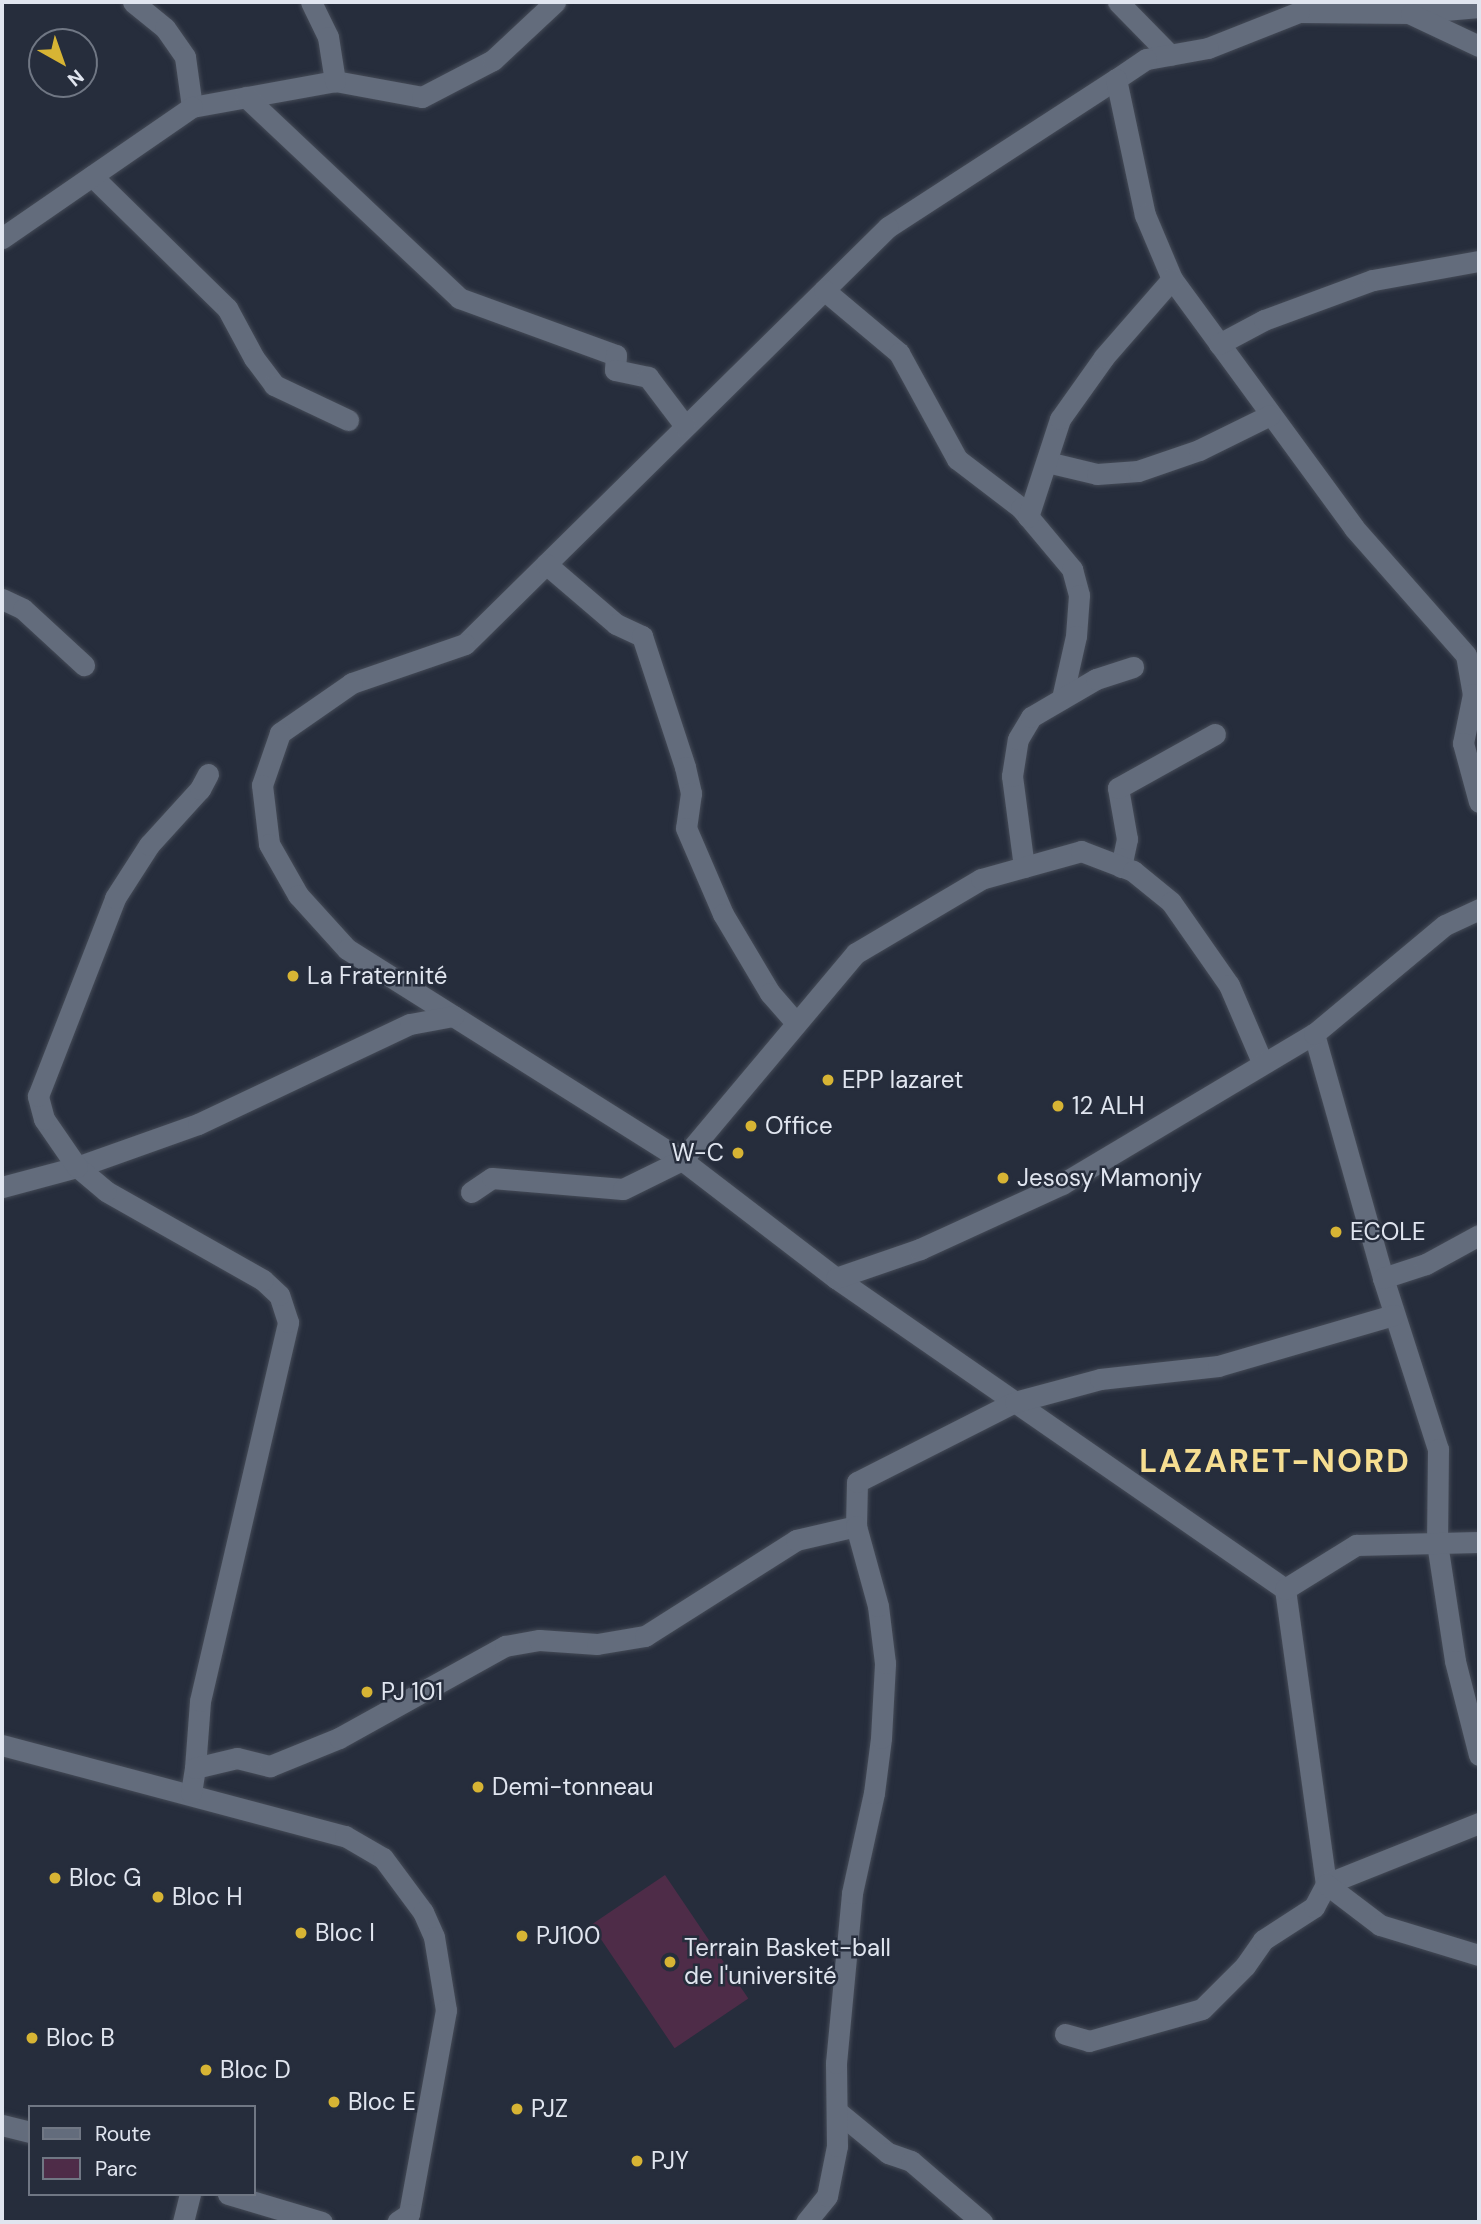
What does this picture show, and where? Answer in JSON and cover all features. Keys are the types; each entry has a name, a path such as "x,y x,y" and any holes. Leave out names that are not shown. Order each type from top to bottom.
{"street":[{"path":"133,2 165,28 186,57 192,107"},
{"path":"311,2 328,37 335,81"},
{"path":"2,238 192,107 335,81 422,97 494,60 555,2"},
{"path":"1118,2 1138,11 1170,55"},
{"path":"1065,2034 1089,2041 1202,2010 1245,1966 1262,1941 1314,1907 1326,1884 1285,1589 836,1278 682,1160 348,949 298,895 269,844 262,785 280,733 352,682 465,644 888,226 1116,79 1146,60 1208,48 1299,7 1409,13 1479,7"},
{"path":"1409,13 1479,46"},
{"path":"1116,79 1145,215 1172,279 1270,415 1389,572 1466,655 1473,694 1463,743 1479,802"},
{"path":"246,97 459,298 616,355 615,370 648,377 685,426"},
{"path":"92,176 226,308 274,385 348,420"},
{"path":"1219,344 1264,320 1373,280 1479,261"},
{"path":"1028,517 1060,419 1075,396 1172,279"},
{"path":"824,290 899,353 957,459 1028,517 1072,569 1079,595 1076,636 1062,698"},
{"path":"1046,462 1097,474 1138,471 1199,450 1270,415"},
{"path":"546,564 616,624 642,636 691,793 686,828 723,914 770,993 796,1023"},
{"path":"2,599 23,609 84,665"},
{"path":"1024,867 1012,776 1018,739 1031,717 1096,679 1133,667"},
{"path":"1121,867 1127,839 1118,788 1215,734"},
{"path":"191,1793 200,1701 288,1322 279,1295 263,1280 106,1191 77,1167 44,1119 38,1096 115,898 149,845 200,789 208,774"},
{"path":"471,1192 492,1178 624,1189 682,1160 856,953 981,879 1081,851 1121,867 1171,902 1229,985 1262,1062"},
{"path":"836,1278 920,1249 1062,1184 1262,1062 1314,1034 1445,925 1479,909"},
{"path":"2,1187 77,1167 198,1124 410,1024 453,1016"},
{"path":"1314,1034 1394,1315 1438,1449 1437,1543 1455,1661 1479,1755"},
{"path":"1383,1278 1426,1264 1479,1235"},
{"path":"806,2222 827,2196 838,2112 836,2063 852,1893 874,1793 885,1663 878,1606 856,1527 857,1482 1015,1402 1100,1379 1218,1366 1394,1315"},
{"path":"195,1768 237,1758 270,1766 339,1738 505,1646 539,1640 597,1644 645,1636 796,1540 856,1527"},
{"path":"1285,1589 1356,1545 1479,1542"},
{"path":"2,1745 345,1836 383,1858 423,1912 434,1937 446,2010 405,2219"},
{"path":"1326,1884 1479,1823"},
{"path":"1326,1884 1380,1925 1479,1955"},
{"path":"838,2112 888,2153 911,2161 982,2222"},
{"path":"2,2126 28,2132"},
{"path":"183,2222 190,2196"},
{"path":"235,2196 322,2222"}],"green space":[{"name":"Terrain Basket-ball de l'université","path":"665,1875 748,1999 675,2048 591,1925"}],"place":[{"name":"La Fraternité","path":"293,976"},
{"name":"EPP lazaret","path":"828,1080"},
{"name":"12 ALH","path":"1058,1106"},
{"name":"Office","path":"751,1126"},
{"name":"W-C","path":"738,1153"},
{"name":"Jesosy Mamonjy","path":"1003,1178"},
{"name":"ECOLE","path":"1336,1232"},
{"name":"PJ 101","path":"367,1692"},
{"name":"Demi-tonneau","path":"478,1787"},
{"name":"Bloc G","path":"55,1878"},
{"name":"Bloc H","path":"158,1897"},
{"name":"Bloc I","path":"301,1933"},
{"name":"PJ100","path":"522,1936"},
{"name":"Terrain Basket-ball de l'université","path":"670,1962"},
{"name":"Bloc B","path":"32,2038"},
{"name":"Bloc D","path":"206,2070"},
{"name":"Bloc E","path":"334,2102"},
{"name":"PJZ","path":"517,2109"},
{"name":"PJY","path":"637,2161"}],"district":[{"name":"LAZARET-NORD","path":"1275,1461"}]}
